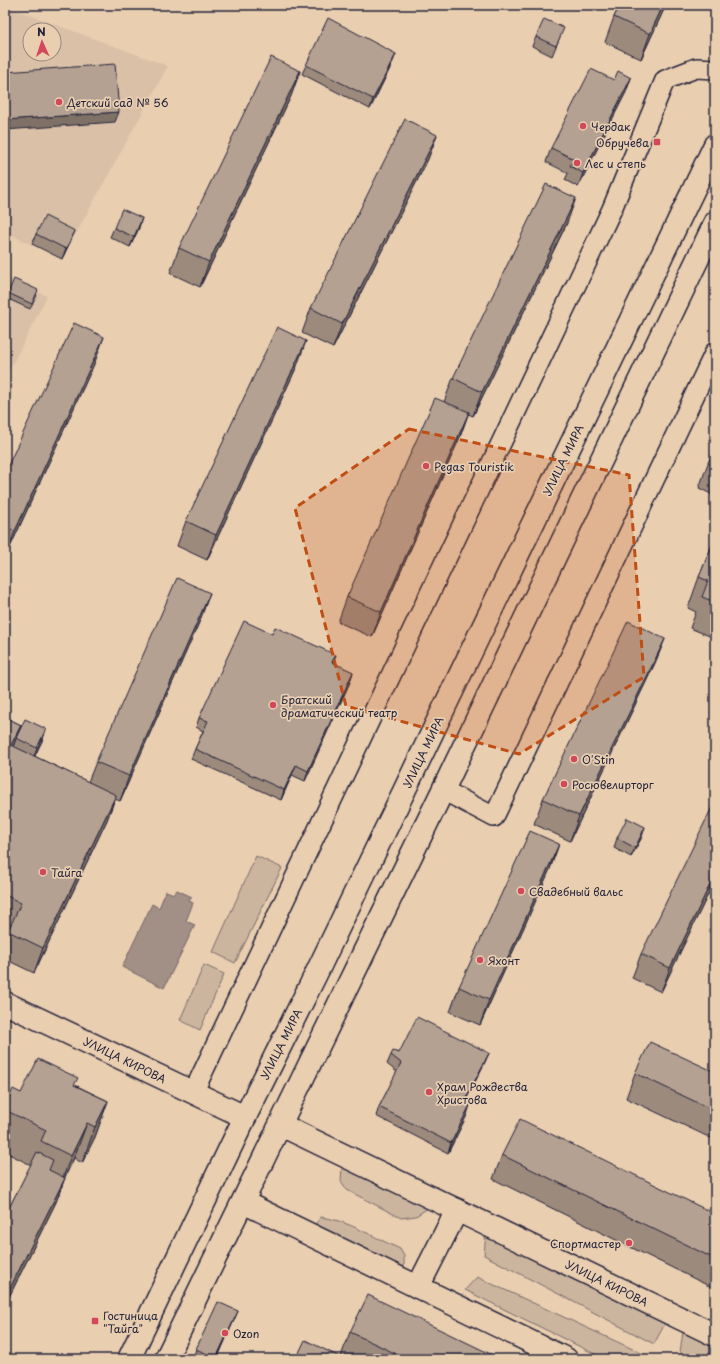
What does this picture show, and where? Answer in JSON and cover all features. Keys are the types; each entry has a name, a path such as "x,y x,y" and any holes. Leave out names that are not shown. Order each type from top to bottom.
{"main road":[{"name":"УЛИЦА МИРА","path":"129,1359 715,145"},
{"path":"166,1359 443,790 715,223"},
{"path":"316,974 347,988"},
{"name":"УЛИЦА КИРОВА","path":"5,1003 245,1117"},
{"name":"УЛИЦА КИРОВА","path":"281,1125 715,1335"},
{"path":"243,1202 566,1359"},
{"path":"418,1287 457,1210"}],"street":[{"path":"193,1093 612,209 665,80 696,68 715,69"},
{"path":"443,790 494,817 715,352"}],"highlighted area":[{"path":"409,429 629,475 644,677 519,754 346,706 295,508"}],"shaded area":[{"path":"5,6 48,22 22,22 22,62 62,62 62,27 168,66 62,259 5,232"},
{"path":"5,277 47,296 5,379"},
{"path":"256,856 282,868 235,963 213,952"},
{"path":"177,890 192,897 189,901 193,903 186,921 195,925 164,988 122,967 152,904 159,908 166,891 174,894"},
{"path":"204,965 224,974 200,1030 180,1020"},
{"path":"342,1167 428,1208 416,1216 401,1218 347,1190 341,1181"},
{"path":"321,1217 341,1222 361,1230 400,1249 404,1256 404,1270 313,1227"},
{"path":"486,1232 668,1318 654,1344 484,1255"},
{"path":"477,1277 652,1359 605,1359 465,1290"},
{"path":"684,1325 715,1341 715,1359 679,1359"}],"building":[{"path":"620,5 663,5 650,34 614,17"},
{"path":"328,18 396,54 373,99 306,65"},
{"path":"544,19 564,28 556,46 536,37"},
{"path":"271,57 300,71 209,262 179,248"},
{"name":"Детский сад № 56","path":"115,64 119,112 5,120 5,72"},
{"path":"591,69 614,80 618,71 631,78 583,173 570,166 574,159 551,148"},
{"path":"405,119 437,135 342,324 311,308"},
{"path":"546,184 576,198 482,392 453,378"},
{"path":"122,209 142,218 134,237 114,228"},
{"path":"45,216 75,231 66,249 36,234"},
{"path":"14,279 38,290 32,304 8,293"},
{"path":"74,323 104,337 15,531 5,527 5,472"},
{"path":"277,327 306,341 216,535 186,521"},
{"path":"435,398 469,412 381,612 347,597"},
{"path":"715,448 715,467 708,463"},
{"path":"715,538 715,602 702,597 708,581 699,577"},
{"path":"177,578 210,593 129,776 96,762"},
{"name":"Братский драматический театр","path":"244,621 272,634 275,627 336,655 332,662 353,672 308,771 296,765 284,790 195,749 208,721 199,718"},
{"path":"628,621 665,639 579,816 543,799"},
{"name":"Тайга","path":"5,717 21,725 11,745 116,795 43,948 8,931 21,903 5,895"},
{"path":"25,719 46,729 37,748 16,738"},
{"path":"715,801 715,874 670,968 641,954"},
{"path":"627,818 645,827 635,848 617,838"},
{"path":"530,831 559,844 489,1000 459,987"},
{"name":"Храм Рождества Христова","path":"417,1017 489,1053 464,1102 470,1105 451,1143 379,1107 401,1063 391,1055 393,1051 399,1053"},
{"path":"650,1042 715,1072 715,1111 635,1073"},
{"path":"38,1059 78,1078 74,1085 108,1101 95,1127 87,1123 71,1156 41,1141 46,1130 5,1110 13,1089 21,1093"},
{"path":"5,1098 9,1100 5,1107"},
{"path":"520,1119 715,1214 715,1259 502,1155"},
{"path":"37,1152 53,1160 49,1170 65,1178 5,1298 5,1216"},
{"path":"368,1295 501,1359 407,1359 350,1332"},
{"path":"218,1302 238,1311 216,1358 196,1349"},
{"path":"305,1340 340,1357 339,1359 296,1359"}],"place":[{"name":"Детский сад № 56","path":"59,102"},
{"name":"Чердак","path":"583,126"},
{"name":"Обручева","path":"657,142"},
{"name":"Лес и степь","path":"577,163"},
{"name":"Pegas Touristik","path":"426,466"},
{"name":"Братский драматический театр","path":"273,705"},
{"name":"O'Stin","path":"574,759"},
{"name":"Росювелирторг","path":"564,784"},
{"name":"Тайга","path":"43,872"},
{"name":"Свадебный вальс","path":"521,891"},
{"name":"Яхонт","path":"480,960"},
{"name":"Храм Рождества Христова","path":"429,1092"},
{"name":"Спортмастер","path":"629,1243"},
{"name":"Гостиница \"Тайга\"","path":"95,1321"},
{"name":"Ozon","path":"225,1333"}]}
